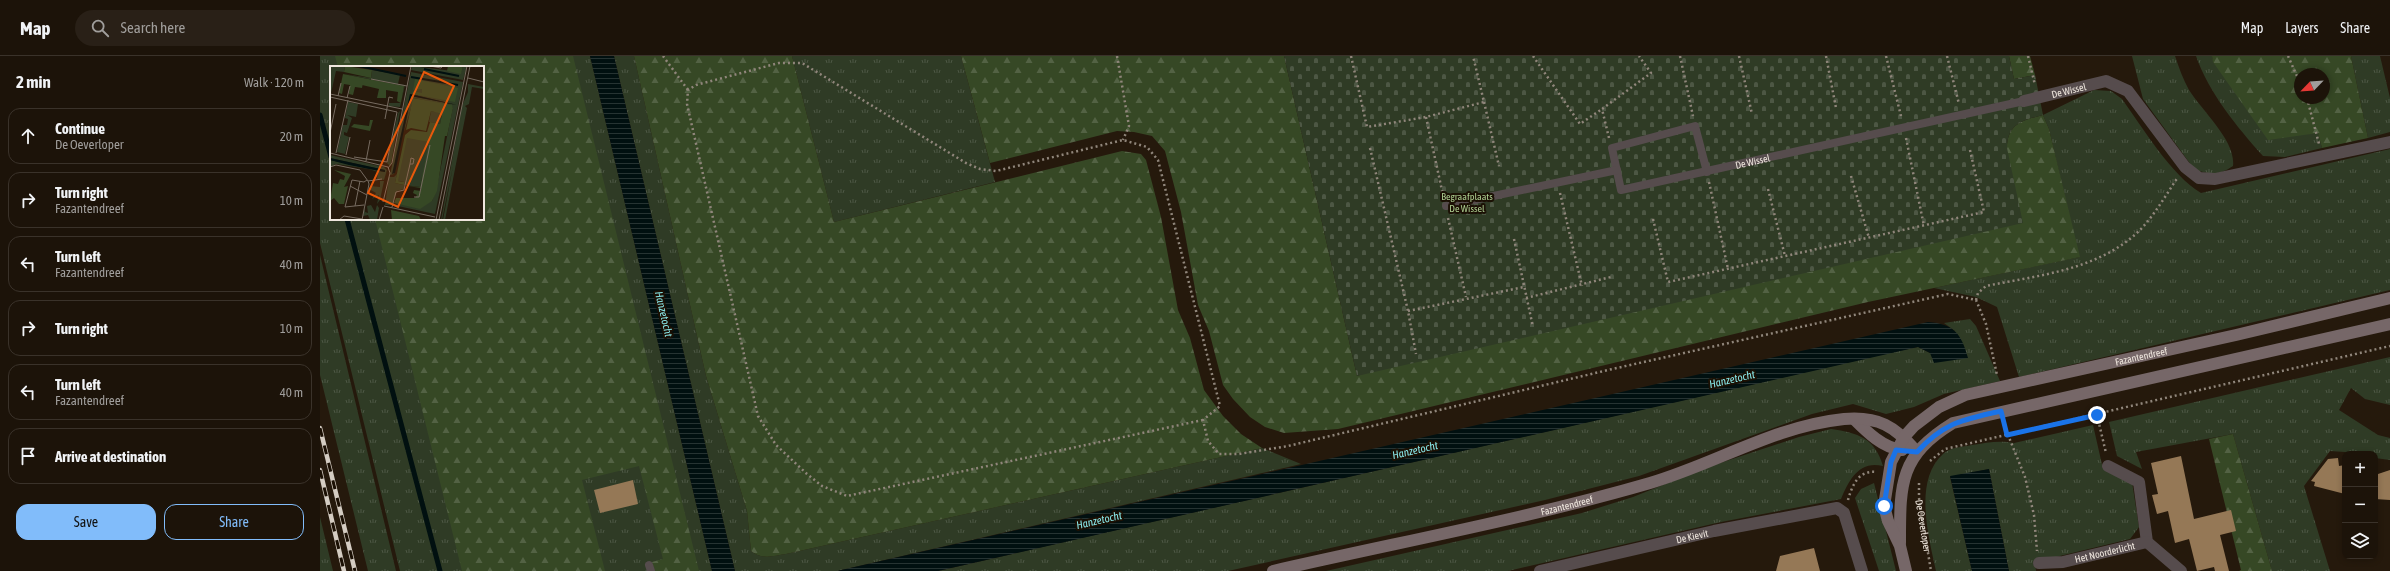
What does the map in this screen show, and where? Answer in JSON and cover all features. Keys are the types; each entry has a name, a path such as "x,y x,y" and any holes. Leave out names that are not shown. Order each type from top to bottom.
{"main road":[{"name":"Fazantendreef","path":"1904,437 1939,406 1965,395 2236,336 2390,298"},
{"path":"1854,419 1870,435 1896,450 1917,452 1932,436 1953,423 2390,324"},
{"name":"Fazantendreef","path":"1273,571 1519,517 1630,488 1652,482 1757,441 1807,426 1854,419 1877,420 1904,437 1917,452"},
{"name":"De Oeverloper","path":"1904,437 1891,462 1884,506 1888,521 1900,546 1906,571"},
{"name":"De Oeverloper","path":"1900,546 1901,495 1905,476 1917,452"}],"street":[{"name":"De Wissel","path":"2024,101 2106,81 2128,91 2185,167 2199,178 2215,179 2390,142"},
{"name":"Het Noorderlicht","path":"2108,466 2139,482 2147,542 2181,571"},
{"name":"De Kievit","path":"1540,571 1714,531 1837,508 1844,512 1862,571"},
{"name":"Het Noorderlicht","path":"2039,563 2063,562 2147,542"}],"lane":[{"name":"De Wissel","path":"1612,148 1622,190 2024,101"},
{"path":"1612,148 1695,126 1707,172"},
{"path":"1446,206 1617,170"}],"path":[{"path":"663,56 688,90 687,104 758,416 776,445 822,486 848,496 1203,420 1220,406 1158,160 1147,147 1123,140 996,172 980,169 966,163 802,63 779,63 696,85 688,90"},
{"path":"1117,56 1129,126 1123,140"},
{"path":"1351,56 1367,128 1426,117 1484,102"},
{"path":"1473,56 1499,166"},
{"path":"1532,56 1580,124 1651,73 1639,56"},
{"path":"1680,56 1695,126"},
{"path":"1739,56 1752,114"},
{"path":"1826,56 1836,108"},
{"path":"1947,56 1961,114"},
{"path":"2028,56 2038,98"},
{"path":"2288,56 2294,70"},
{"path":"2309,104 2322,157"},
{"path":"1602,109 1612,148"},
{"path":"1370,148 1408,311 1416,354"},
{"path":"1654,218 1668,282 1984,212 1970,150"},
{"path":"1997,389 1997,376 1986,324 1976,300 1978,293 1986,286 2083,266 2102,257 2141,229 2185,167"},
{"path":"1707,172 1728,269"},
{"path":"1851,176 1869,238"},
{"path":"1558,183 1582,286"},
{"path":"1768,189 1785,256"},
{"path":"1514,239 1533,327"},
{"path":"1526,298 1582,286 1611,277"},
{"path":"1408,311 1524,286"},
{"path":"1203,420 1208,441 1219,454 1239,454 1288,446 1608,370 1948,294 1976,300"},
{"path":"1929,462 1945,449 2390,346"},
{"path":"2001,411 2007,435 2025,477 2034,515 2039,563"},
{"path":"2097,415 2108,466"},
{"name":"De Oeverloper","path":"1919,480 1919,498 1931,571"}],"green space":[{"path":"320,56 590,56 712,571 400,571 320,243"},
{"path":"335,56 573,56 699,571 655,571 652,562 663,559 639,466 582,480 605,571 462,571 375,220 484,220 484,66 338,66"},
{"path":"614,56 634,56 706,376 747,511 751,551 755,554 768,557 786,554 1262,448 1301,464 837,571 735,571"},
{"path":"634,56 792,56 834,222 1122,151 1141,154 1146,160 1161,217 1178,310 1190,338 1204,390 1223,416 1241,434 1262,448 786,554 768,557 755,554 751,551 747,511 706,376"},
{"path":"792,56 961,56 995,182 834,222"},
{"path":"961,56 1284,56 1357,376 2007,148 2010,133 2013,128 2023,121 2043,115 2049,129 2080,257 1868,302 1338,429 1284,433 1265,427 1250,417 1233,399 1223,385 1209,331 1198,305 1181,212 1165,151 1152,136 1134,132 1117,131 990,163"},
{"name":"Begraafplaats De Wissel","path":"1284,56 2009,56 2014,79 2035,75 2043,115 2018,124 2013,128 2008,140 2007,148 2023,223 1357,376"},
{"path":"2009,56 2030,56 2035,75 2014,79"},
{"path":"2132,56 2175,56 2189,90 2224,137 2233,156 2233,166 2223,172 2214,174 2194,169 2143,99"},
{"path":"2196,56 2212,56 2214,63 2318,132 2322,148 2285,157 2263,156 2243,133 2216,96 2208,83"},
{"path":"2212,56 2351,56 2368,138 2322,148 2318,133 2268,140 2213,62"},
{"path":"2351,56 2380,56 2390,98 2390,132 2368,138"},
{"path":"2094,90 2111,91 2122,99 2168,163 2190,185 2201,193 2390,149 2390,290 2019,377 1997,307 1976,297 1934,288 2079,257 2049,129 2043,115"},
{"path":"320,255 396,571 368,571 320,375"},
{"path":"1970,319 1976,326 2000,381 1944,394 1914,407 1886,414 1853,404 1812,414 1639,476 1545,500 1228,571 938,571 1889,353 1918,347 1930,353 1955,331 1944,323"},
{"path":"2390,357 2390,405 2365,399 2351,388 2339,410 2378,435 2390,438 2390,460 2378,458 2378,451 2330,451 2304,486 2330,571 2272,571 2233,434 2136,452 2142,469 2117,456 2109,422"},
{"path":"2093,425 2103,469 2132,482 2139,527 2130,539 2035,562 2036,571 2009,571 1989,469 1950,477 1972,571 1936,571 1927,527 1926,494 1928,479 1934,465 1943,454 1949,450 1957,448 1993,442 2014,443"},
{"path":"1831,429 1864,438 1875,449 1883,466 1867,466 1861,469 1851,479 1841,499 1721,522 1508,571 1326,571 1582,513 1633,497 1705,468 1799,437"},
{"path":"2233,434 2272,571 2239,571 2241,570 2209,439"},
{"path":"1874,483 1896,571 1879,571 1855,498 1861,489"},
{"path":"320,517 333,571 320,571"}],"water":[{"name":"Hanzetocht","path":"590,56 614,56 735,571 712,571"},
{"name":"Hanzetocht","path":"1928,322 1944,325 1955,331 1962,342 1968,358 1934,363 1930,353 1918,347 938,571 837,571"},
{"path":"1989,469 2009,571 1972,571 1950,476"}],"building":[{"path":"2181,456 2194,519 2231,510 2236,531 2220,535 2229,571 2215,571 2214,567 2197,571 2189,539 2175,543 2168,511 2157,514 2152,495 2158,494 2151,463"},
{"path":"2338,458 2339,466 2342,466 2342,493 2314,486 2315,482 2311,481 2328,459"},
{"path":"2390,470 2390,500 2378,499 2378,474"},
{"path":"633,480 638,504 600,513 594,490"},
{"path":"1814,548 1820,571 1776,571 1780,556"}],"waterway":[{"path":"320,115 330,153"},
{"path":"347,220 440,571"}],"railway":[{"path":"320,428 355,571"},
{"path":"320,470 344,571"}],"route":[{"path":"1884,506 1885,490 1891,462 1896,450 1917,452 1932,436 1953,423 2001,411 2007,435 2097,415"}]}
